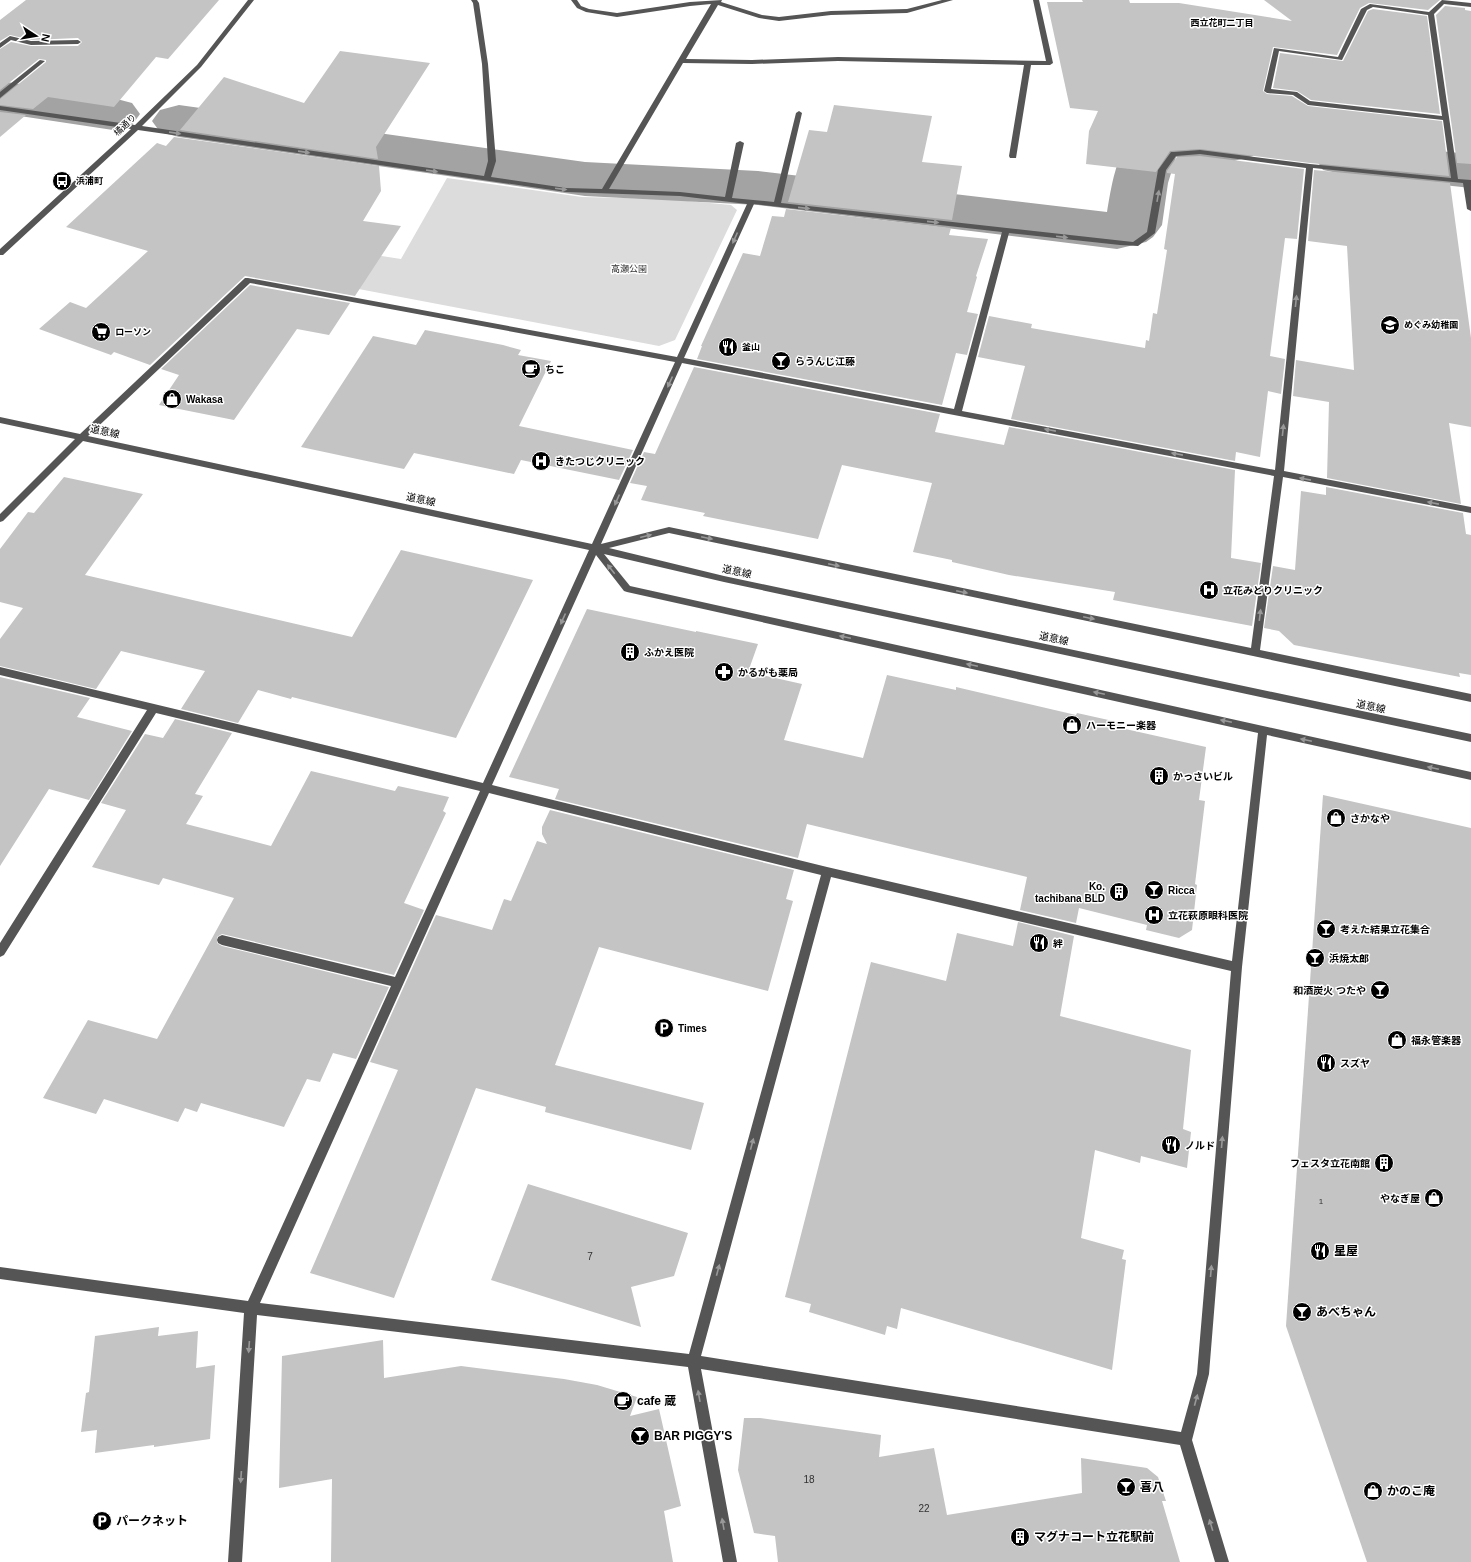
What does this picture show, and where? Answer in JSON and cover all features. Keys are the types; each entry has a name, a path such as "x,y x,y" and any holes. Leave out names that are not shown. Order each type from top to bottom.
{"street":[{"name":"橘通り","path":"0,253 137,127 199,66 251,0"},
{"path":"474,0 476,3 485,64 492,161 488,176"},
{"path":"574,0 579,7 588,11 617,15 717,1 761,17 780,19 831,13 907,11 950,0"},
{"path":"681,61 752,62 838,59 1050,63 1036,0"},
{"path":"605,190 717,1"},
{"path":"1431,14 1442,2 1471,6"},
{"path":"1431,14 1372,5 1364,9 1340,59 1276,49 1267,91 1295,93 1308,103 1446,118"},
{"path":"1431,14 1454,173"},
{"path":"0,46 10,38 31,43 78,42"},
{"path":"0,96 42,61"},
{"path":"1013,156 1028,63"},
{"path":"0,108 488,176 566,190 605,190 729,196 751,202 1135,244 1151,233 1162,170 1174,154 1200,152 1310,166 1454,173 1468,181 1471,209"},
{"path":"777,205 799,113"},
{"path":"729,196 740,143"},
{"path":"1255,653 1279,474 1310,166"},
{"path":"235,1562 251,1308 751,202"},
{"path":"957,412 1006,230"},
{"path":"0,519 82,437 248,280 957,412 1471,510"},
{"name":"道意線","path":"0,420 595,548 724,579 1471,738"},
{"path":"595,548 669,530 1471,698"},
{"path":"595,548 627,589 1471,776"},
{"path":"0,672 486,788 827,872 1236,967"},
{"path":"0,952 154,708"},
{"path":"1222,1562 1185,1440 1203,1374 1236,967 1256,774 1264,730"},
{"path":"730,1562 693,1361 827,872"},
{"path":"222,940 398,983"},
{"path":"0,1273 251,1308 693,1361 1185,1440"}],"green space":[{"name":"高瀬公園","path":"447,178 582,197 667,199 731,205 737,210 675,340 659,346 264,271 285,241 401,259"}],"building":[{"path":"26,0 219,0 168,59 156,57 114,107 48,97 33,109 0,105 0,99 46,62 46,60 39,59 0,90 0,49 11,42 31,46 78,46 82,42 78,38 31,40 10,35 0,41 0,20"},
{"path":"1082,0 1129,0 1130,3 1179,3 1292,21 1264,0 1440,0 1428,10 1369,3 1360,8 1337,55 1273,47 1263,91 1267,94 1292,96 1308,106 1442,121 1449,176 1310,163 1200,149 1170,151 1156,172 1086,164 1089,131 1098,111 1070,108 1047,2 1083,2"},
{"path":"1445,6 1465,8 1465,10 1471,11 1471,164 1457,163 1436,15"},
{"path":"1373,9 1427,16 1440,114 1311,100 1297,91 1273,88 1280,53 1343,61 1368,11"},
{"path":"340,51 430,63 376,147 378,159 180,130 224,77 304,103"},
{"path":"834,105 932,116 922,162 962,166 952,220 788,202 809,130 827,132"},
{"path":"0,112 26,115 0,137"},
{"path":"174,137 379,166 381,191 363,221 401,226 355,296 245,276 150,365 114,352 111,355 39,329 70,302 86,308 148,251 66,227 157,143 166,146"},
{"path":"1200,156 1304,169 1297,239 1285,238 1270,356 1285,359 1281,394 1268,391 1260,457 1236,452 1235,461 1011,419 1025,366 978,357 989,316 1032,324 1031,328 1145,348 1146,340 1149,341 1153,313 1157,314 1167,250 1164,249 1175,174 1167,173 1167,171 1177,157"},
{"path":"1314,170 1450,183 1471,338 1471,427 1449,423 1461,504 1327,478 1329,402 1293,396 1296,360 1354,370 1347,246 1308,241"},
{"path":"786,209 951,228 949,235 988,239 976,276 977,277 967,312 978,314 967,355 956,353 942,405 697,359 701,346 743,253 760,256 772,216 784,217"},
{"path":"250,285 350,303 329,335 297,329 234,420 159,405 179,375 161,369"},
{"path":"425,330 503,345 521,350 518,355 551,361 519,426 633,450 619,480 521,460 514,474 414,453 404,469 301,447 373,336 416,345"},
{"path":"694,367 940,414 935,432 1004,445 1009,427 1235,470 1231,558 1261,563 1252,626 1113,600 1115,592 1009,575 952,562 952,560 913,552 932,483 842,465 818,539 703,516 705,513 641,500 647,486 630,483 644,452 655,454"},
{"path":"64,477 143,494 85,575 352,637 401,550 533,580 456,738 292,697 291,699 258,690 238,723 181,709 205,671 121,651 96,689 0,666 0,639 23,608 0,602 0,549 28,512 34,513"},
{"path":"1326,487 1463,513 1466,534 1471,535 1471,675 1459,673 1460,677 1294,645 1279,631 1264,628 1273,566 1295,570 1301,491 1326,495"},
{"path":"587,609 758,644 748,672 802,684 784,740 863,758 887,675 956,690 956,687 1076,715 1077,713 1122,723 1121,728 1206,747 1199,800 1205,801 1195,884 1197,885 1192,930 1179,938 1146,930 1147,925 1079,908 1076,923 1020,910 1027,877 807,824 798,858 555,799 559,789 509,777"},
{"path":"0,677 90,698 77,717 132,731 89,800 49,789 0,866"},
{"path":"175,719 232,733 195,794 203,796 186,824 271,846 311,771 395,791 398,786 449,797 443,811 446,813 404,903 424,910 394,975 222,934 217,937 217,943 222,946 389,987 356,1059 333,1053 320,1082 307,1079 284,1127 201,1103 197,1112 185,1108 178,1122 104,1099 96,1114 43,1098 88,1020 157,1039 234,898 163,878 159,885 92,867 126,810 101,803 145,734 163,738"},
{"name":"フェスタ立花南館","path":"1323,795 1471,828 1471,1562 1367,1562 1286,1326"},
{"path":"550,810 794,870 786,899 793,901 768,991 599,947 555,1065 704,1103 691,1150 545,1112 546,1107 476,1088 394,1298 310,1273 398,1070 370,1062 436,915 492,930 504,899 511,901 537,841 547,844 542,834 542,827"},
{"path":"1018,922 1074,936 1060,1016 1191,1050 1183,1129 1191,1132 1187,1168 1141,1156 1140,1163 1095,1150 1081,1238 1124,1250 1122,1259 1126,1260 1112,1370 901,1308 897,1329 887,1326 885,1335 809,1312 811,1304 785,1297 871,962 946,981 957,933 1013,946"},
{"path":"528,1184 688,1233 674,1276 631,1287 641,1327 491,1280"},
{"path":"159,1327 158,1336 198,1331 196,1368 215,1365 210,1439 95,1453 97,1430 81,1432 86,1393 89,1392 95,1336"},
{"path":"383,1340 384,1378 461,1366 564,1379 597,1385 637,1397 630,1416 659,1409 681,1506 664,1511 673,1562 331,1562 332,1479 279,1488 282,1356"},
{"path":"744,1418 760,1418 881,1435 879,1457 934,1448 947,1515 1082,1493 1081,1458 1147,1468 1158,1477 1166,1501 1162,1501 1180,1562 778,1562 775,1536 754,1533 738,1470"}],"waterway":[{"path":"0,97 113,114"},
{"path":"179,121 585,179 758,188 1117,231 1126,230 1133,225 1138,195 1147,160 1155,146 1172,141 1183,140 1234,145"},
{"path":"1342,158 1471,171"}],"place":[{"name":"浜浦町","path":"62,181"},
{"name":"めぐみ幼稚園","path":"1390,325"},
{"name":"ローソン","path":"101,332"},
{"name":"釜山","path":"728,347"},
{"name":"らうんじ江藤","path":"781,361"},
{"name":"ちこ","path":"531,369"},
{"name":"Wakasa","path":"172,399"},
{"name":"きたつじクリニック","path":"541,461"},
{"name":"立花みどりクリニック","path":"1209,590"},
{"name":"ふかえ医院","path":"630,652"},
{"name":"かるがも薬局","path":"724,672"},
{"name":"ハーモニー楽器","path":"1072,725"},
{"name":"かっさいビル","path":"1159,776"},
{"name":"さかなや","path":"1336,818"},
{"name":"Ricca","path":"1154,890"},
{"name":"Ko. tachibana BLD","path":"1119,892"},
{"name":"立花萩原眼科医院","path":"1154,915"},
{"name":"考えた結果立花集合","path":"1326,929"},
{"name":"絆","path":"1039,943"},
{"name":"浜焼太郎","path":"1315,958"},
{"name":"和酒炭火 つたや","path":"1380,990"},
{"name":"Times","path":"664,1028"},
{"name":"福永管楽器","path":"1397,1040"},
{"name":"スズヤ","path":"1326,1063"},
{"name":"ノルド","path":"1171,1145"},
{"name":"フェスタ立花南館","path":"1384,1163"},
{"name":"やなぎ屋","path":"1434,1198"},
{"name":"星屋","path":"1320,1251"},
{"name":"あべちゃん","path":"1302,1312"},
{"name":"cafe 蔵","path":"623,1401"},
{"name":"BAR PIGGY'S","path":"640,1436"},
{"name":"喜八","path":"1126,1487"},
{"name":"かのこ庵","path":"1373,1491"},
{"name":"パークネット","path":"102,1521"},
{"name":"マグナコート立花駅前","path":"1020,1537"}],"district":[{"name":"西立花町二丁目","path":"1222,23"}]}
